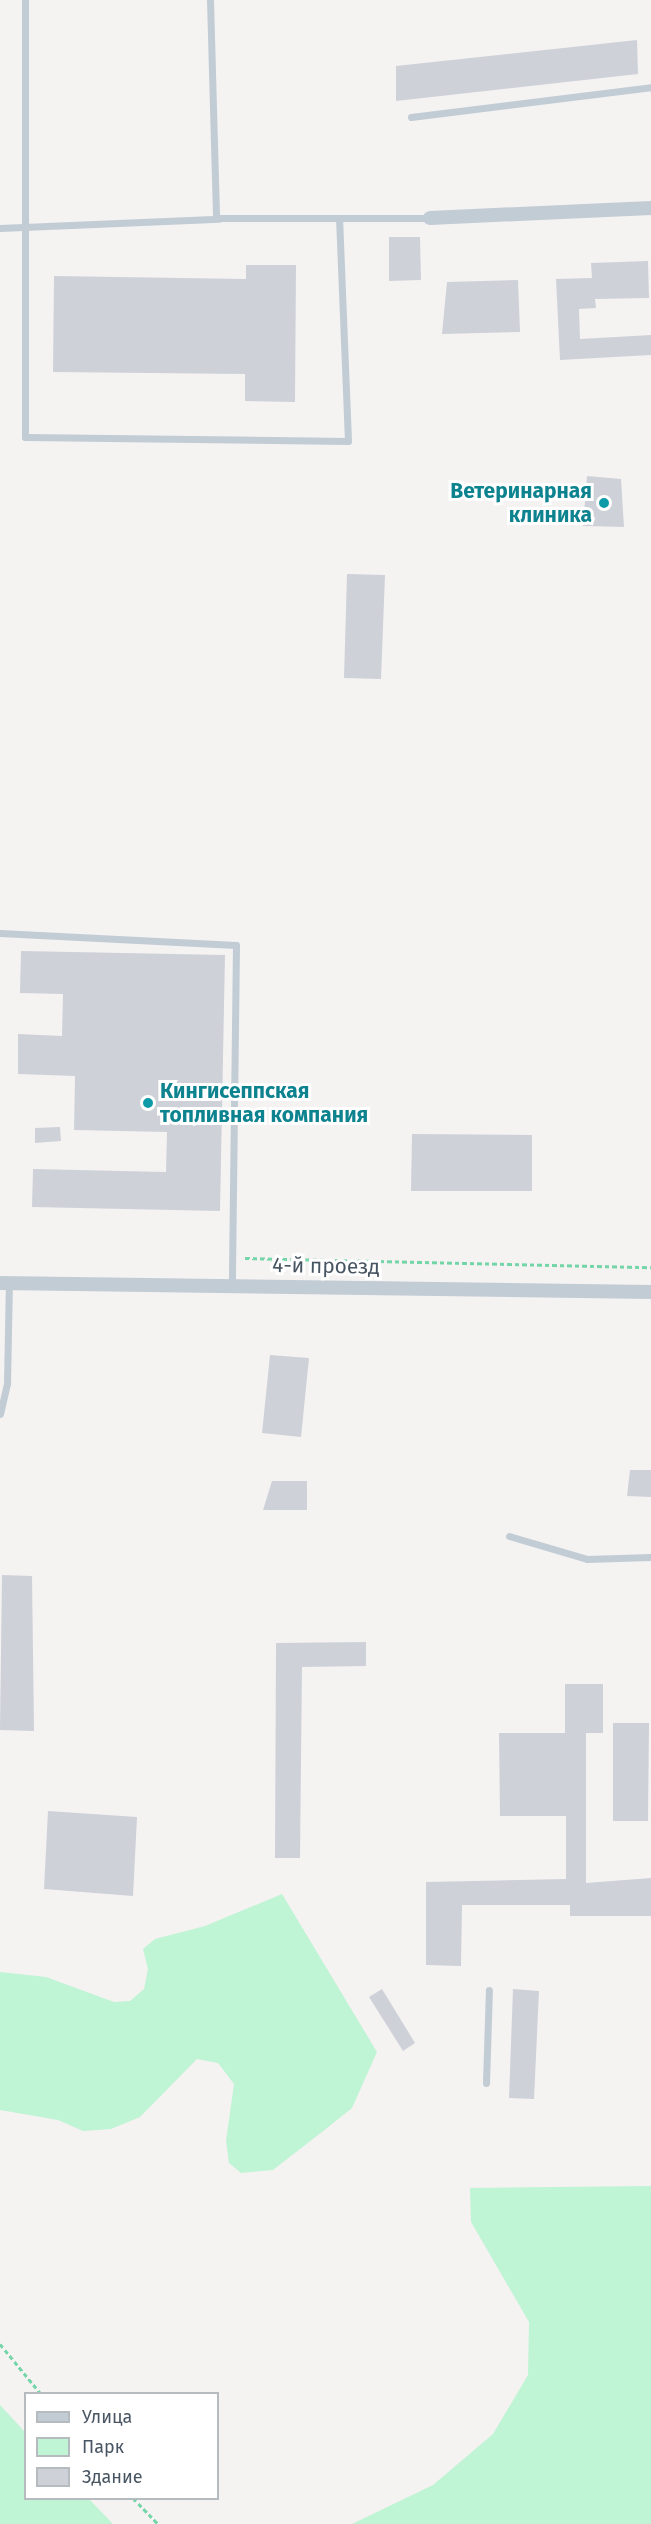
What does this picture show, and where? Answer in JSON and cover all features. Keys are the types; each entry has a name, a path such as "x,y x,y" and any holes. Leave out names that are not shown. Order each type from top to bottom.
{"street":[{"path":"430,218 651,208"},
{"name":"4-й проезд","path":"5,1283 651,1292"}],"lane":[{"path":"25,0 25,437 348,441 339,221"},
{"path":"210,0 216,218 225,219"},
{"path":"411,117 651,87"},
{"path":"0,228 26,230 225,219 339,221 430,218"},
{"path":"0,933 236,945 232,1286"},
{"path":"0,1414 6,1383 5,1283"},
{"path":"509,1536 587,1558 651,1557"},
{"path":"486,2083 489,1989"}],"path":[{"path":"231,1258 651,1268"},
{"path":"0,2344 39,2392"},
{"path":"134,2500 158,2524"}],"green space":[{"path":"282,1894 377,2052 352,2108 273,2170 241,2173 229,2163 226,2141 234,2084 218,2063 197,2059 140,2117 111,2129 83,2131 58,2120 0,2110 0,1972 46,1977 114,2002 130,2001 144,1989 148,1969 143,1949 155,1939 205,1926"},
{"path":"651,2186 651,2524 352,2524 433,2485 493,2434 528,2375 529,2322 471,2222 470,2188"},
{"path":"0,2405 24,2431 24,2500 90,2500 113,2524 0,2524"}],"building":[{"path":"637,40 638,74 396,101 396,66"},
{"path":"389,237 420,237 421,280 389,281"},
{"path":"648,261 649,298 595,299 596,308 579,309 580,339 651,335 651,355 560,360 556,279 592,278 591,263"},
{"path":"246,265 296,265 295,402 245,401 245,374 53,372 54,276 246,279"},
{"path":"518,280 520,332 442,334 447,282"},
{"name":"Ветеринарная клиника","path":"587,476 621,479 624,527 583,526"},
{"path":"347,574 385,575 381,679 344,678"},
{"name":"Кингисеппская топливная компания","path":"21,951 225,955 220,1211 32,1207 33,1169 166,1172 167,1132 74,1130 75,1076 18,1074 18,1034 62,1036 63,994 20,993"},
{"path":"60,1127 61,1141 35,1143 35,1128"},
{"path":"412,1134 532,1135 532,1191 411,1191"},
{"path":"270,1355 309,1358 301,1437 262,1433"},
{"path":"630,1470 651,1470 651,1497 627,1496"},
{"path":"272,1481 307,1481 307,1510 263,1510"},
{"path":"2,1575 32,1576 34,1731 0,1730"},
{"path":"366,1642 366,1666 302,1667 300,1858 275,1858 276,1643"},
{"path":"565,1684 603,1684 603,1733 586,1733 586,1883 651,1878 651,1916 570,1916 570,1905 462,1905 461,1966 426,1965 426,1882 566,1879 566,1816 500,1816 499,1733 565,1733"},
{"path":"613,1723 649,1723 648,1821 613,1821"},
{"path":"48,1811 137,1817 133,1896 44,1889"},
{"path":"382,1989 415,2043 403,2051 369,1997"},
{"path":"513,1989 539,1991 534,2099 509,2098"}],"place":[{"name":"Ветеринарная клиника","path":"604,503"},
{"name":"Кингисеппская топливная компания","path":"148,1103"}]}
